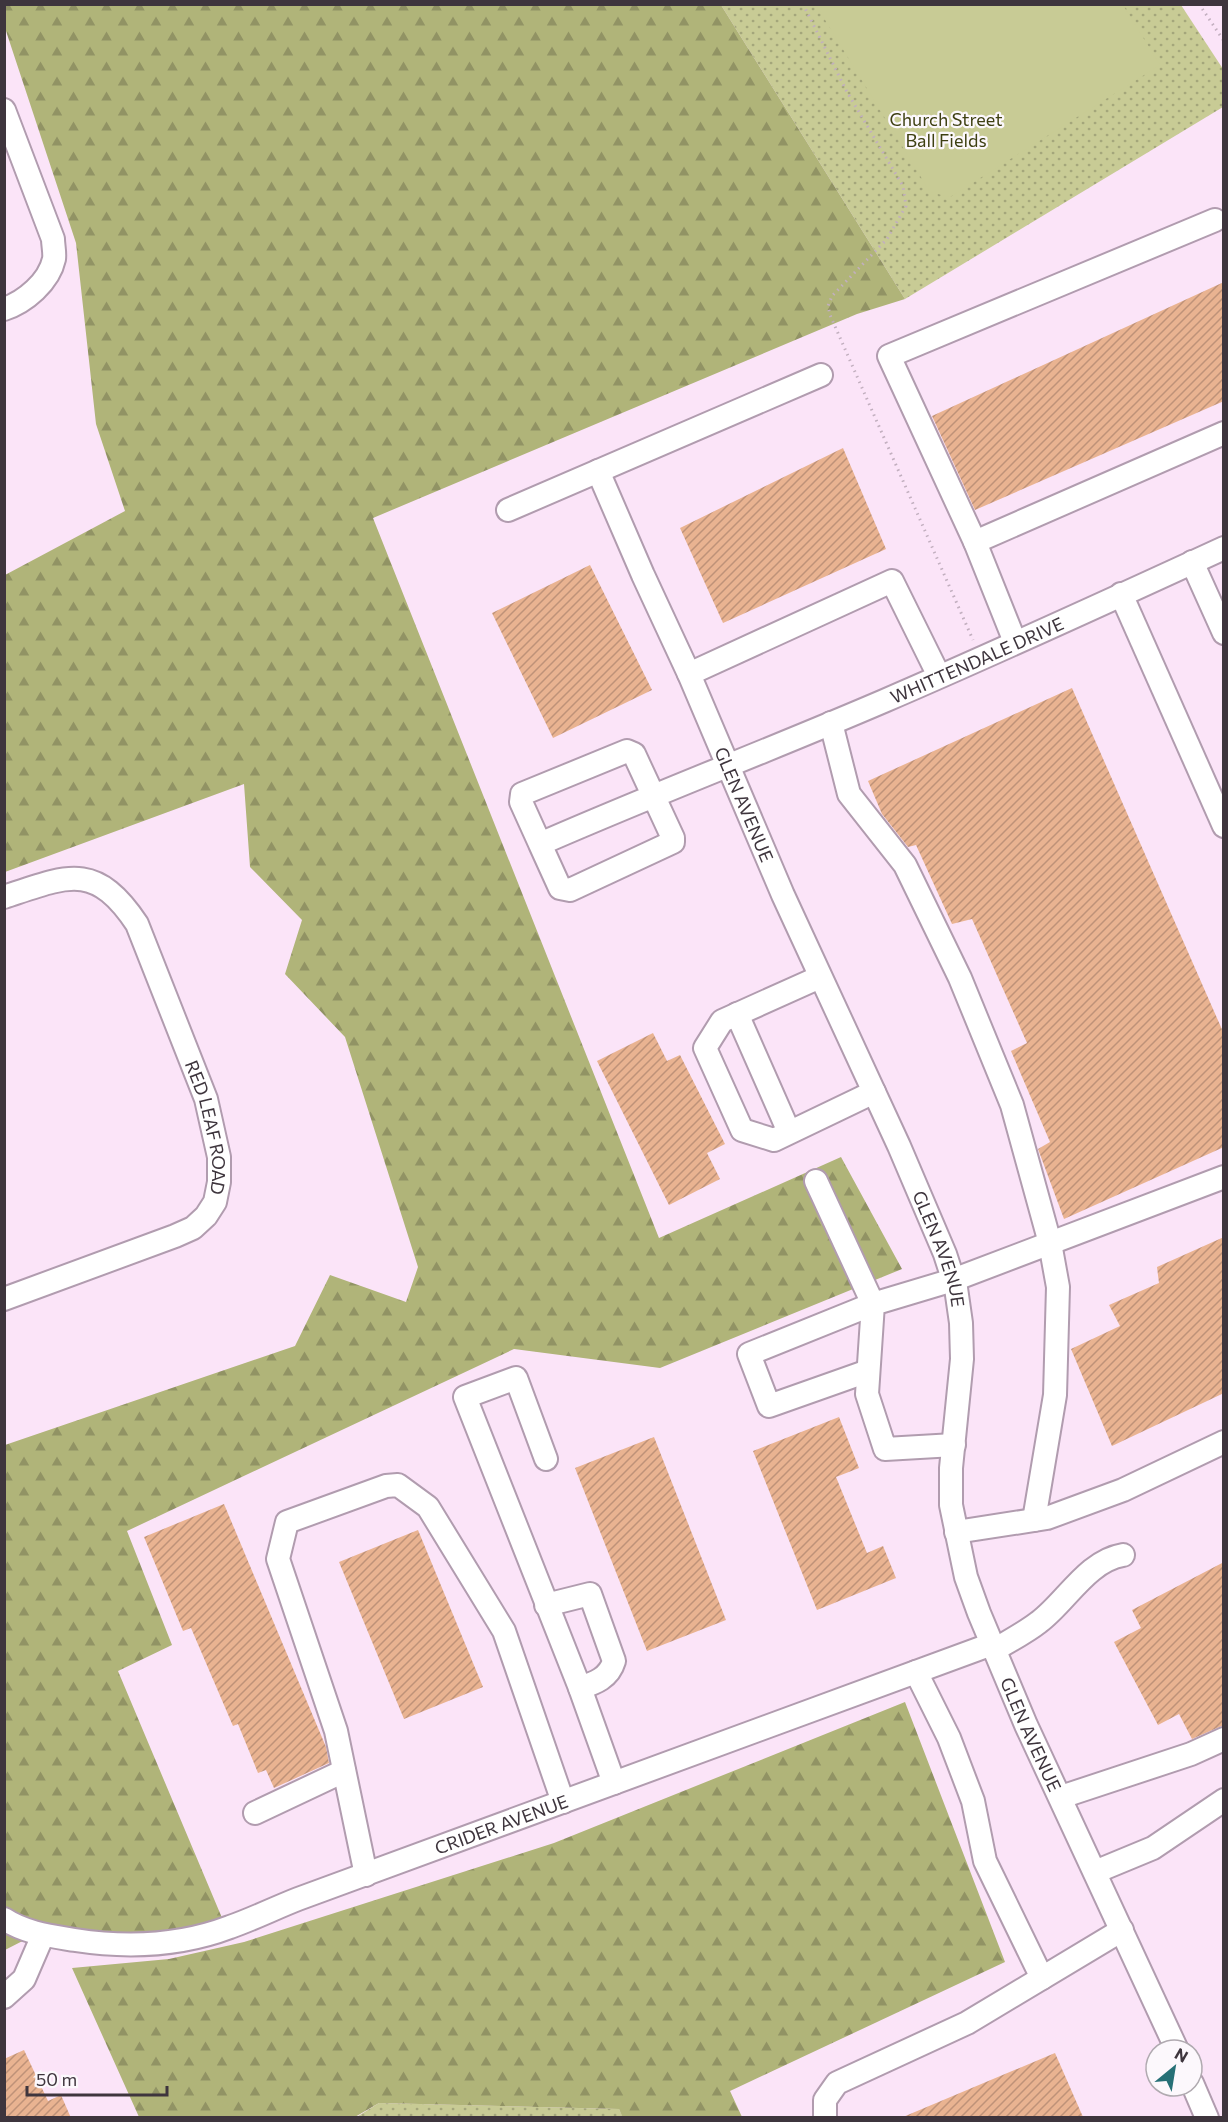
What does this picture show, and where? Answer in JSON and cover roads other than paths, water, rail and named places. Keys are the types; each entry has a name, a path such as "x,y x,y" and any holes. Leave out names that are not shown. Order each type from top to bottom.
{"street":[{"path":"4,110 53,239 54,259 46,277 18,304 4,309"},
{"path":"1016,642 975,542 889,356 1215,220"},
{"path":"508,510 821,375"},
{"path":"975,542 1224,433"},
{"name":"GLEN AVENUE","path":"598,471 820,977 931,1219 953,1280 961,1323 962,1359 951,1505 966,1577 993,1647 1172,2038"},
{"name":"WHITTENDALE DRIVE","path":"540,844 654,794 831,723 1224,548"},
{"path":"1192,562 1224,633"},
{"path":"689,674 892,580 939,676"},
{"path":"1121,594 1224,826"},
{"path":"831,723 849,794 905,865 960,978 1012,1105 1050,1243 1058,1287 1055,1395 1034,1520"},
{"path":"627,752 634,754 654,794 673,843 570,890 560,888 540,844 521,802 522,794 627,752"},
{"name":"RED LEAF ROAD","path":"4,897 40,886 76,879 96,881 125,906 137,924 206,1099 219,1157 219,1182 215,1202 206,1216 193,1227 175,1236 4,1299"},
{"path":"820,977 722,1021 705,1048 737,1120 742,1130 774,1140 873,1092"},
{"path":"736,1014 789,1132"},
{"path":"868,1371 769,1406 749,1354 873,1304 953,1280 1224,1177"},
{"path":"816,1181 873,1304 867,1394 885,1449 954,1445"},
{"path":"546,1459 516,1378 465,1397 614,1783"},
{"path":"956,1532 1034,1520 1123,1490 1224,1442"},
{"path":"366,1875 336,1731 278,1559 287,1522 386,1486 398,1485 428,1508 504,1631 563,1802"},
{"name":"CRIDER AVENUE","path":"4,1919 44,1935 103,1944 135,1946 186,1940 230,1928 298,1899 916,1672 993,1647 1038,1623 1109,1557 1122,1555"},
{"path":"546,1605 590,1593 614,1661 612,1670 605,1677 579,1688"},
{"path":"916,1672 949,1738 973,1801 985,1861 1042,1978"},
{"path":"1060,1797 1191,1754 1224,1739"},
{"path":"255,1813 344,1771"},
{"path":"1095,1872 1153,1848 1224,1800"},
{"path":"825,2118 825,2100 837,2083 967,2023 1122,1930"},
{"path":"4,1997 24,1979 44,1935"},
{"path":"1198,2098 1207,2118"}],"park label":[{"name":"Church Street Ball Fields","path":"946,129"}]}
